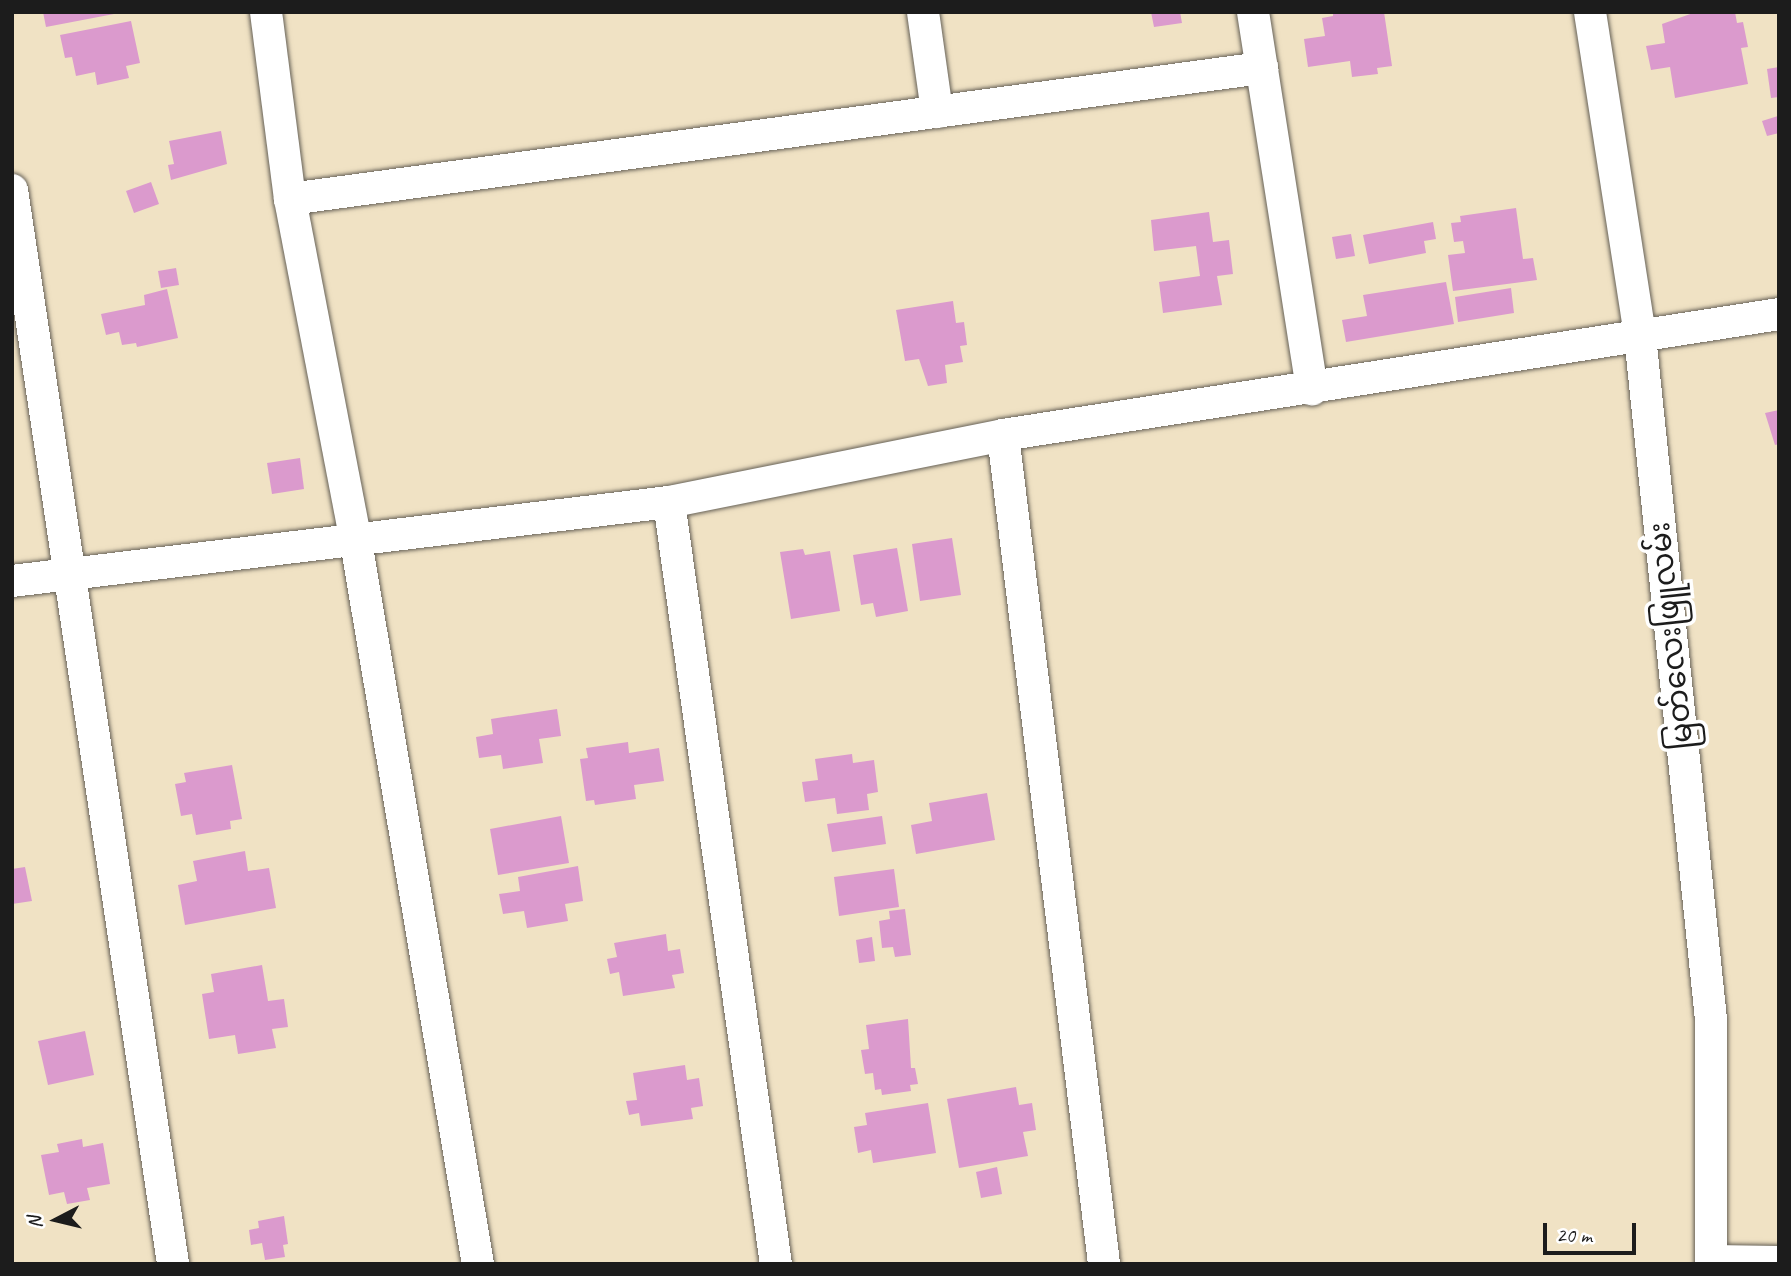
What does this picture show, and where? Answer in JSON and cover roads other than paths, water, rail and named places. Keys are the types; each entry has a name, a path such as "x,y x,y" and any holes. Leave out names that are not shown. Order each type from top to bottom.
{"street":[{"path":"266,12 290,199 356,542 478,1264"},
{"path":"923,12 937,112"},
{"path":"1253,12 1312,389"},
{"name":"မြတ်လေးဖြူလမ်း","path":"1590,12 1640,336 1711,1020 1712,1262"},
{"path":"290,199 1262,68"},
{"path":"12,190 173,1264"},
{"path":"12,581 356,542 669,502 1003,435 1312,389 1779,314"},
{"path":"1003,435 1104,1264"},
{"path":"669,502 776,1264"},
{"path":"1712,1262 1779,1262"}]}
